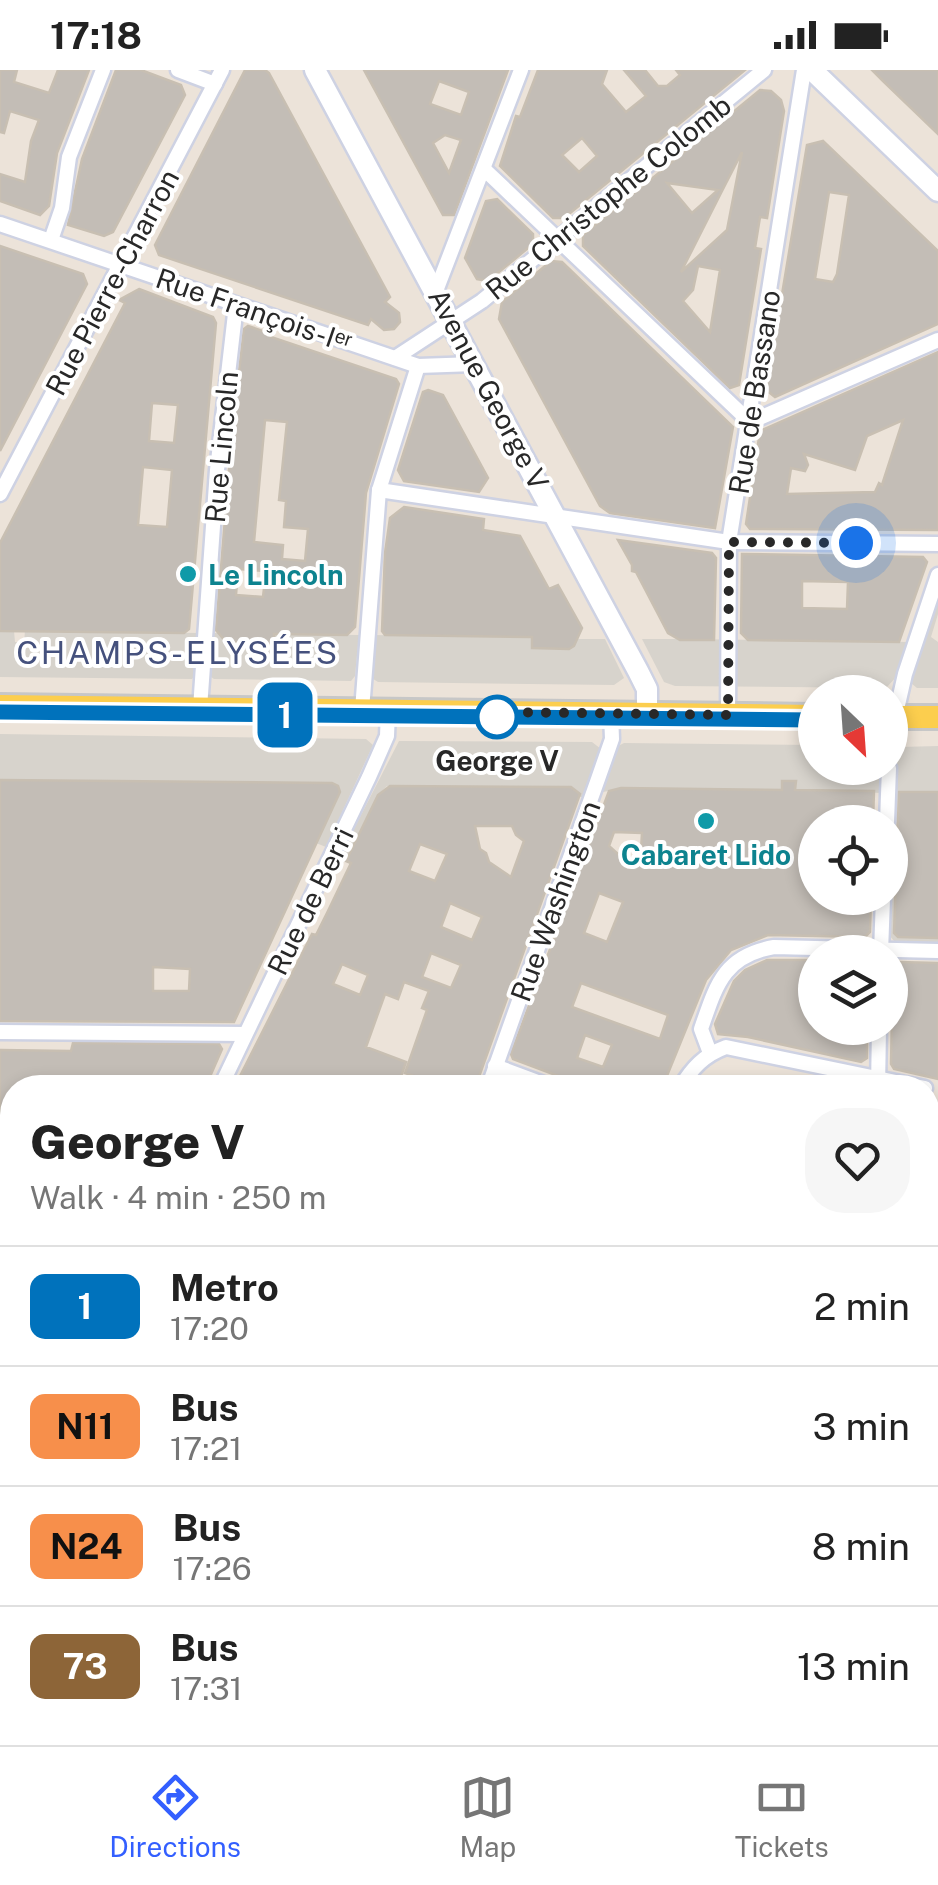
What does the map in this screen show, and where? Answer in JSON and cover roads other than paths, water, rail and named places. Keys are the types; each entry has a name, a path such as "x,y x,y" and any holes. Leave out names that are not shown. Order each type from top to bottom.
{"main road":[{"path":"0,706 798,716"},
{"path":"908,722 938,718"}],"street":[{"path":"50,240 62,208 69,157 103,70"},
{"path":"178,70 219,77"},
{"name":"Avenue George V","path":"315,70 645,685 647,714"},
{"path":"436,291 522,70"},
{"name":"Rue Christophe Colomb","path":"452,323 764,70"},
{"path":"808,70 938,191"},
{"name":"Rue de Bassano","path":"728,715 729,542 808,70"},
{"name":"Rue Pierre-Charron","path":"0,494 219,77"},
{"path":"485,170 750,422 938,340"},
{"name":"Rue François-Iᵉʳ","path":"0,224 418,366 475,364"},
{"name":"Rue Lincoln","path":"200,708 217,470 236,305"},
{"path":"395,358 452,323"},
{"path":"362,710 378,490 418,366"},
{"path":"378,490 729,542 938,544"},
{"path":"907,675 938,574"},
{"name":"Rue de Berri","path":"226,1075 387,736 388,710"},
{"name":"Rue Washington","path":"493,1075 612,739 611,713"},
{"path":"710,1053 700,1029 717,983 734,962 752,951 774,946 798,947"},
{"path":"908,951 938,951"},
{"path":"0,1032 246,1034"},
{"path":"878,1075 879,1045"},
{"path":"688,1075 710,1053 726,1047 850,1075"},
{"path":"496,1066 520,1075"}],"metro line":[{"name":"1","path":"0,712 798,720"}],"place":[{"name":"Le Lincoln","path":"188,574"},
{"name":"George V","path":"497,717"},
{"name":"Cabaret Lido","path":"706,821"}],"district":[{"name":"CHAMPS-ELYSÉES","path":"178,652"}]}
